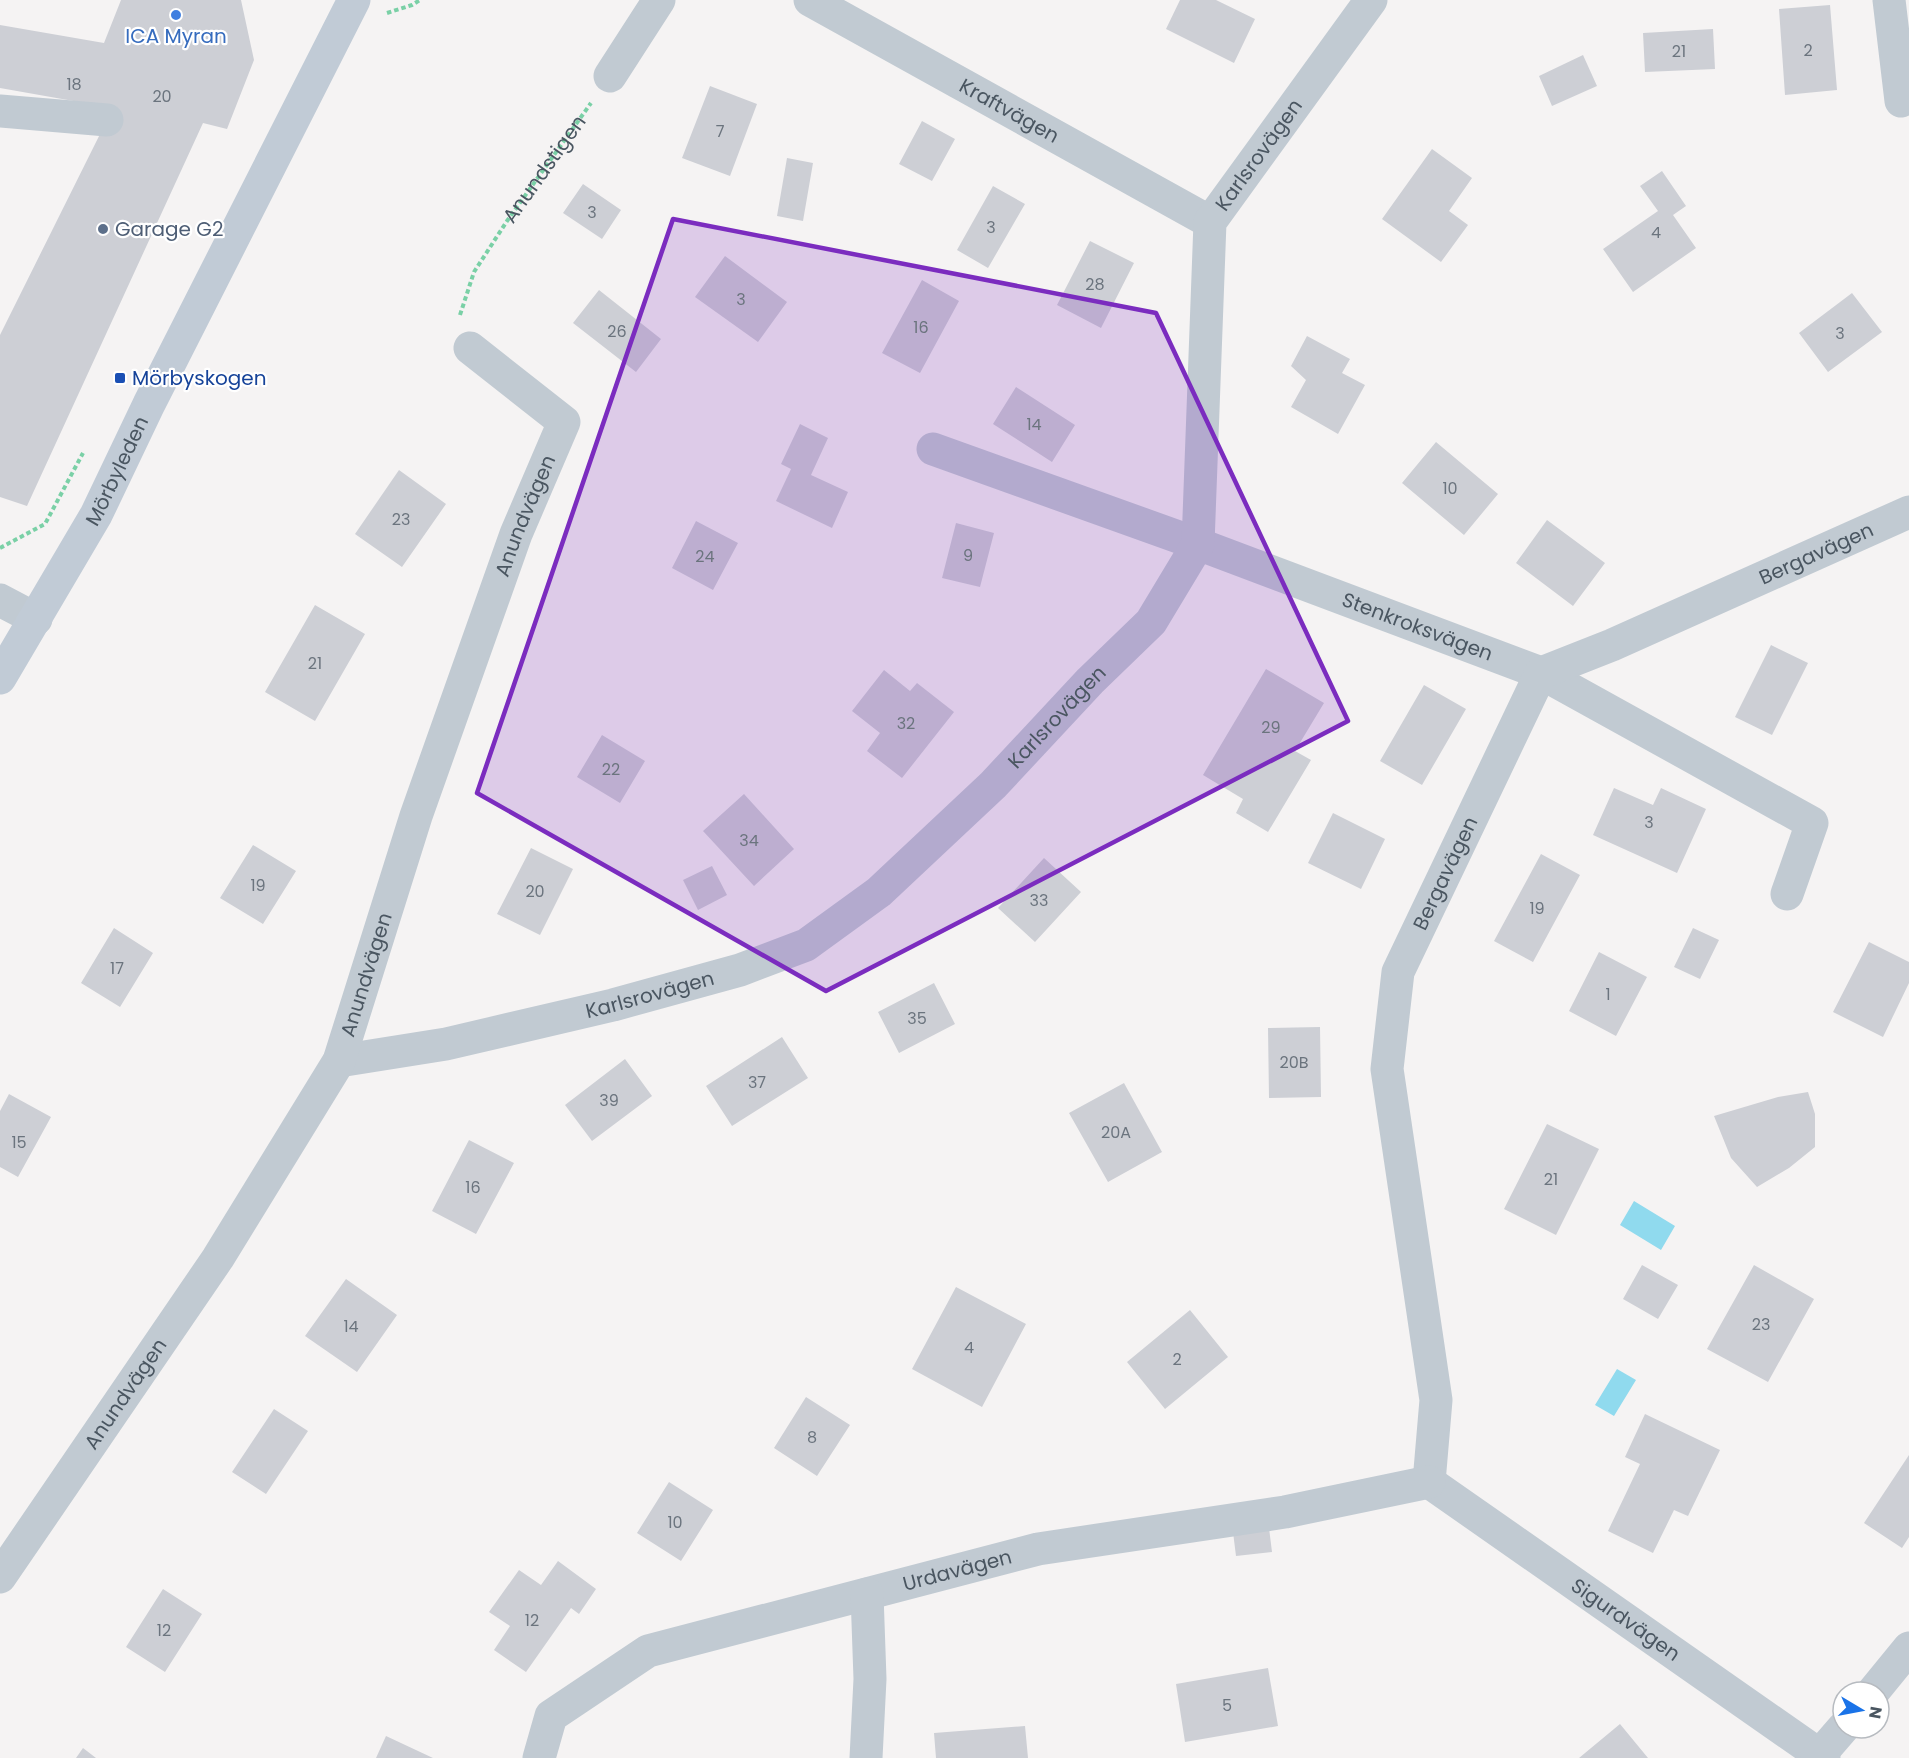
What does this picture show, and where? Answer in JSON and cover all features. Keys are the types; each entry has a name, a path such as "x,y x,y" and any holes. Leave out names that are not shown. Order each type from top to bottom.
{"street":[{"name":"Mörbyleden","path":"0,678 96,515 149,404 354,0"},
{"path":"610,76 659,0"},
{"name":"Kraftvägen","path":"810,0 1210,222"},
{"name":"Karlsrovägen","path":"339,1061 446,1044 613,1005 740,970 806,945 879,892 993,785 1090,681 1151,622 1198,544 1210,222 1371,0"},
{"path":"1889,0 1900,101"},
{"path":"0,111 107,120"},
{"name":"Anundvägen","path":"0,1577 218,1258 339,1061 420,804 516,534 564,422 470,348"},
{"name":"Stenkroksvägen","path":"933,449 1198,544 1541,673 1812,823 1787,894"},
{"name":"Bergavägen","path":"1429,1482 1436,1400 1387,1069 1398,972 1541,673 1623,640 1909,512"},
{"path":"0,600 36,619"},
{"name":"Urdavägen","path":"539,1758 551,1716 648,1651 1038,1549 1285,1512 1429,1482"},
{"name":"Sigurdvägen","path":"1429,1482 1820,1757"},
{"path":"866,1758 870,1679 867,1594"},
{"path":"1882,1680 1909,1648"},
{"path":"1820,1757 1833,1740"}],"path":[{"name":"Anundstigen","path":"470,348 459,317 474,272 507,221 610,76"}],"highlighted area":[{"path":"673,219 1156,313 1348,721 826,991 477,793"}],"water":[{"path":"1634,1201 1675,1226 1661,1250 1620,1225"},
{"path":"1617,1369 1636,1380 1614,1416 1595,1405"}],"building":[{"path":"121,0 241,0 254,60 227,129 203,123 27,506 0,497 0,335 113,108 0,88 0,25 104,43"},
{"path":"1180,0 1216,0 1255,19 1234,63 1166,29"},
{"path":"1830,5 1837,90 1785,95 1779,9"},
{"path":"1713,29 1715,69 1645,72 1643,33"},
{"path":"1583,55 1597,86 1552,106 1539,76"},
{"path":"710,86 757,104 730,176 682,158"},
{"path":"922,121 955,139 932,181 899,164"},
{"path":"1432,149 1472,178 1449,211 1468,225 1441,262 1382,219"},
{"path":"787,158 813,163 803,221 777,216"},
{"path":"1662,171 1686,206 1673,215 1696,248 1633,292 1603,249 1658,211 1640,186"},
{"path":"583,184 621,210 602,239 563,213"},
{"path":"993,186 1025,204 988,268 957,250"},
{"path":"1090,241 1134,263 1101,328 1057,305"},
{"path":"725,256 787,302 758,342 695,297"},
{"path":"922,280 959,301 920,373 882,353"},
{"path":"599,290 661,339 636,372 573,323"},
{"path":"1852,293 1882,332 1828,372 1799,333"},
{"path":"1307,336 1350,359 1342,373 1365,385 1338,434 1291,407 1306,380 1291,366"},
{"path":"1016,387 1075,425 1052,462 993,424"},
{"path":"800,424 828,438 811,475 848,492 832,528 776,501 791,469 781,464"},
{"path":"1436,442 1498,494 1464,535 1402,483"},
{"path":"399,470 446,504 402,567 355,534"},
{"path":"1547,520 1605,563 1573,606 1516,563"},
{"path":"696,521 738,543 713,590 672,568"},
{"path":"956,523 994,533 980,587 942,578"},
{"path":"315,605 365,634 315,721 265,692"},
{"path":"1771,645 1808,663 1772,735 1735,717"},
{"path":"1266,669 1324,703 1295,751 1311,760 1268,832 1236,813 1243,799 1203,775"},
{"path":"884,670 910,691 917,683 954,712 902,778 867,751 880,733 852,711"},
{"path":"1424,685 1466,709 1422,785 1380,761"},
{"path":"602,735 645,761 620,803 577,777"},
{"path":"1614,788 1653,805 1661,788 1706,809 1677,873 1593,835"},
{"path":"744,794 794,849 754,886 703,831"},
{"path":"1333,813 1385,839 1361,889 1308,863"},
{"path":"253,845 296,871 263,924 220,898"},
{"path":"531,848 573,869 540,935 497,914"},
{"path":"1541,854 1580,875 1533,962 1494,941"},
{"path":"1044,858 1081,892 1035,942 998,908"},
{"path":"712,866 727,895 698,910 683,880"},
{"path":"114,928 153,953 120,1007 81,983"},
{"path":"1693,928 1719,940 1700,979 1674,967"},
{"path":"1869,942 1909,962 1909,983 1883,1037 1833,1012"},
{"path":"1599,952 1647,977 1616,1036 1569,1011"},
{"path":"934,983 955,1024 899,1053 878,1012"},
{"path":"1320,1027 1321,1097 1269,1098 1268,1028"},
{"path":"782,1037 808,1078 732,1126 706,1086"},
{"path":"625,1059 652,1096 592,1141 565,1105"},
{"path":"1124,1083 1162,1152 1108,1182 1069,1113"},
{"path":"1808,1092 1815,1114 1815,1147 1789,1168 1757,1187 1731,1158 1714,1116 1778,1097"},
{"path":"9,1094 51,1117 18,1177 0,1167 0,1111"},
{"path":"1547,1124 1599,1149 1556,1235 1504,1209"},
{"path":"469,1140 514,1163 476,1234 432,1211"},
{"path":"1642,1265 1678,1285 1658,1319 1623,1299"},
{"path":"1754,1265 1814,1299 1768,1382 1707,1349"},
{"path":"346,1279 397,1315 357,1372 305,1336"},
{"path":"956,1287 1026,1324 982,1407 912,1369"},
{"path":"1190,1310 1228,1357 1165,1409 1127,1362"},
{"path":"806,1397 850,1425 817,1476 774,1448"},
{"path":"274,1409 308,1431 266,1494 232,1472"},
{"path":"1645,1414 1720,1450 1688,1516 1674,1510 1653,1553 1608,1531 1640,1464 1625,1457"},
{"path":"1909,1455 1909,1537 1902,1548 1864,1523"},
{"path":"669,1482 713,1510 681,1561 637,1533"},
{"path":"1268,1520 1272,1552 1236,1556 1232,1524"},
{"path":"558,1561 596,1589 579,1614 571,1608 526,1672 494,1650 510,1626 489,1612 519,1570 541,1585"},
{"path":"163,1589 202,1614 165,1672 126,1647"},
{"path":"1268,1668 1278,1726 1185,1742 1176,1684"},
{"path":"1620,1724 1648,1758 1579,1758"},
{"path":"1025,1726 1028,1758 936,1758 934,1733"},
{"path":"386,1736 433,1758 376,1758"},
{"path":"83,1748 96,1758 76,1758"}],"place":[{"name":"ICA Myran","path":"176,15"},
{"name":"Garage G2","path":"103,229"},
{"name":"Mörbyskogen","path":"120,378"}]}
